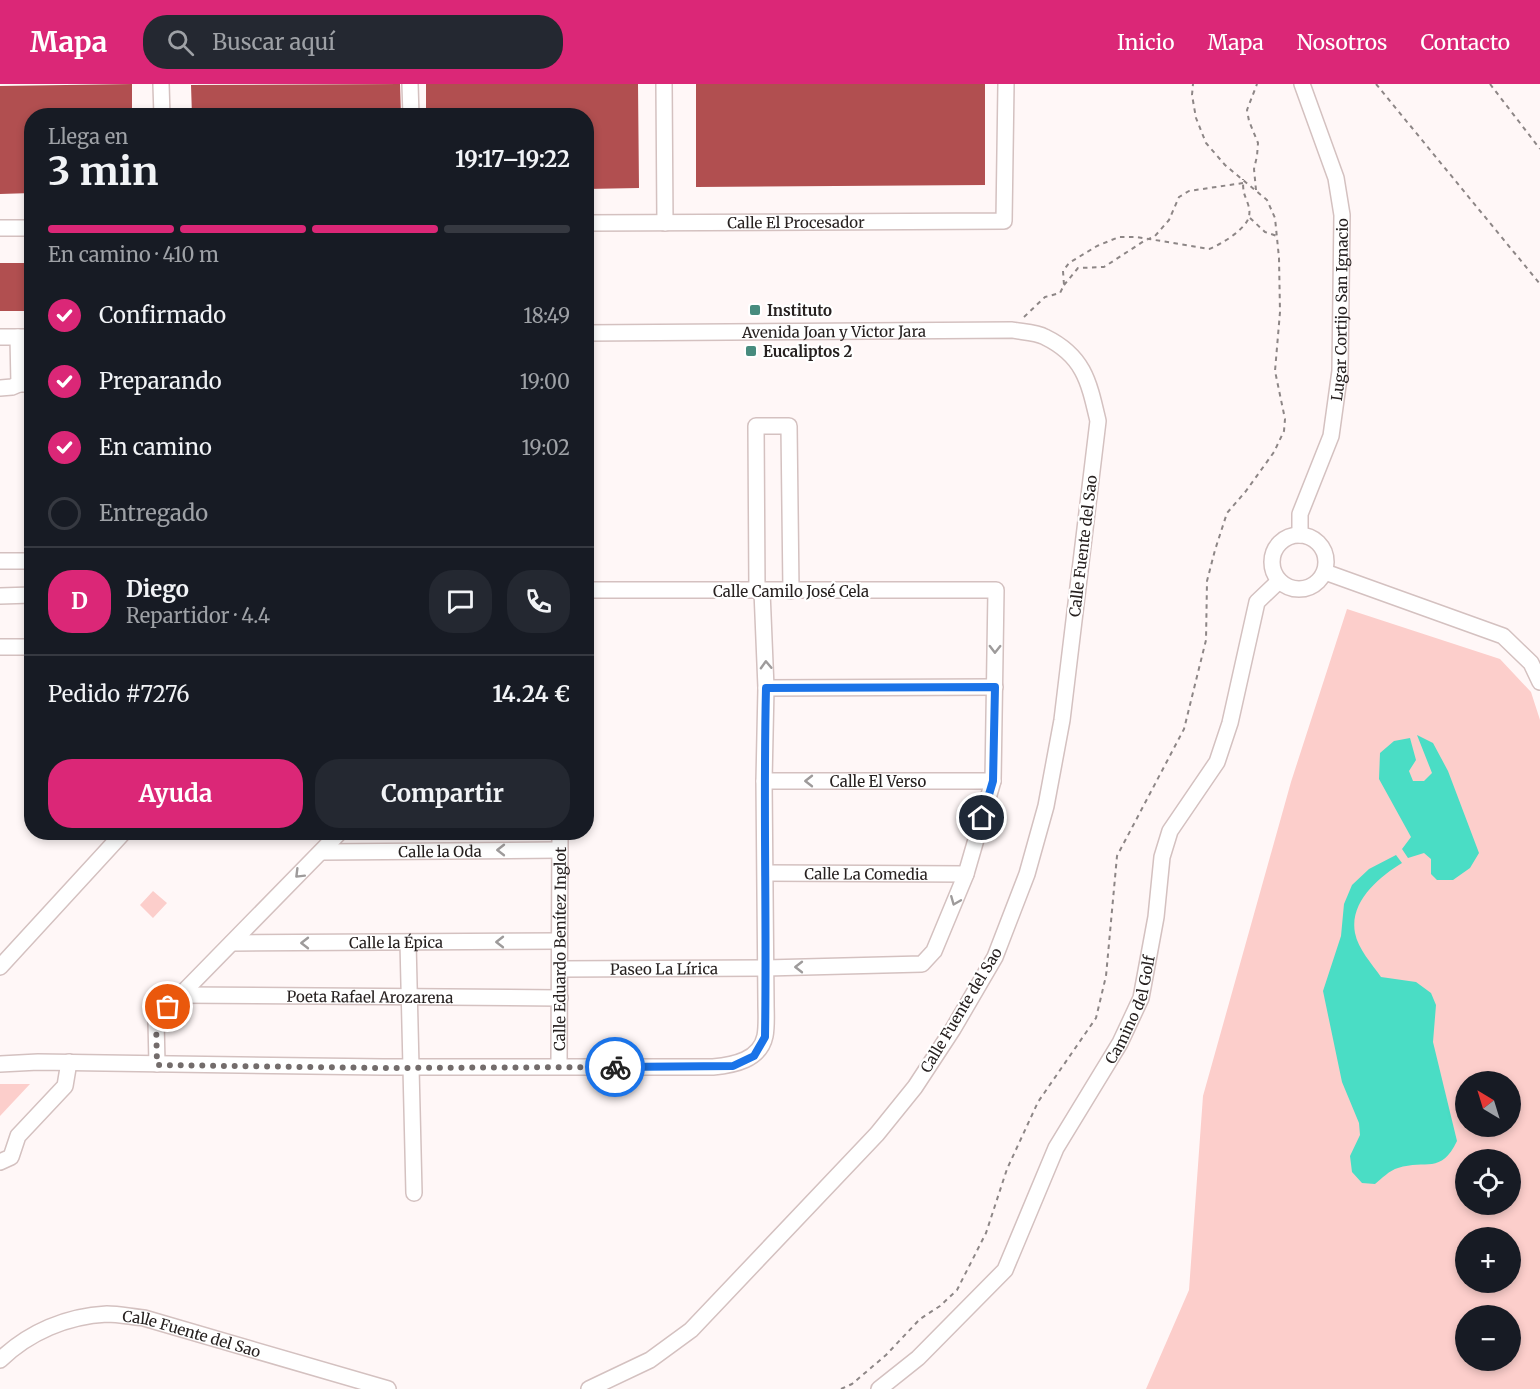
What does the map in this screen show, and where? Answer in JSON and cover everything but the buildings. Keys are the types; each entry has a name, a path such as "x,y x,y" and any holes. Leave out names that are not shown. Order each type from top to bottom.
{"street":[{"path":"161,84 162,108"},
{"path":"410,84 411,108"},
{"path":"664,84 665,223"},
{"name":"Calle El Procesador","path":"594,223 1004,221 1006,84"},
{"name":"Lugar Cortijo San Ignacio","path":"1300,535 1300,514 1331,436 1340,371 1342,215 1336,178 1302,84"},
{"path":"0,228 24,228"},
{"name":"Avenida Joan y Victor Jara","path":"594,333 1012,330 1043,336 1073,356"},
{"path":"0,337 24,337"},
{"name":"Calle Fuente del Sao","path":"589,1389 650,1360 691,1330 877,1134 915,1087 953,1029 995,957 1027,874 1046,806 1062,720 1098,421 1090,384 1073,356"},
{"path":"0,388 24,384"},
{"path":"0,1064 69,1062 411,1067 713,1067 733,1066 754,1056 765,1037 766,968 764,781 766,688 760,591 756,426 789,426 791,591"},
{"path":"1300,535 1310,537 1319,543 1324,552 1327,562 1324,572 1319,581 1310,587 1299,589 1288,587 1274,573 1273,555 1283,541 1300,535"},
{"path":"0,561 24,561"},
{"path":"1324,572 1503,636 1531,663 1540,682"},
{"name":"Camino del Golf","path":"879,1389 918,1358 1005,1270 1056,1148 1120,1043 1141,998 1156,917 1162,857 1170,831 1217,762 1230,723 1257,602 1280,580"},
{"name":"Calle Camilo José Cela","path":"594,590 996,590"},
{"name":"Paseo La Lírica","path":"560,969 766,968 922,964 934,951 966,874 993,781 996,590"},
{"path":"0,596 24,595"},
{"path":"0,647 24,647"},
{"path":"766,688 995,687"},
{"name":"Calle El Verso","path":"764,781 993,781"},
{"path":"0,967 117,840"},
{"path":"157,1065 156,1020 333,840"},
{"name":"Calle Eduardo Benítez Inglot","path":"559,1066 560,840"},
{"name":"Calle la Oda","path":"322,852 560,850"},
{"name":"Calle La Comedia","path":"766,873 966,874"},
{"name":"Calle la Épica","path":"232,943 558,941"},
{"path":"408,942 414,1193"},
{"name":"Poeta Rafael Arozarena","path":"181,995 560,998"},
{"path":"0,1162 11,1157 18,1136 65,1086 69,1062"},
{"name":"Calle Fuente del Sao","path":"0,1360 9,1351 38,1332 73,1318 109,1314 144,1318 388,1389"}],"path":[{"path":"841,1389 852,1384 886,1355 920,1319 940,1306 957,1290 986,1233 1007,1169 1038,1102 1096,1018 1106,976 1117,856 1184,729 1206,640 1207,581 1215,550 1227,513 1274,452 1284,431 1285,419 1275,371 1280,312 1275,218 1267,200 1225,165 1206,143 1196,118 1192,95 1193,84"},
{"path":"1256,190 1254,169 1258,143 1247,110 1257,84"},
{"path":"1376,84 1540,284"},
{"path":"1490,84 1540,149"},
{"path":"1064,285 1063,271 1069,262 1119,237 1137,237 1209,249 1218,246 1249,218 1243,181"},
{"path":"1012,330 1045,297 1060,293 1078,268 1104,267 1155,236 1163,229 1179,197 1189,191 1243,181"},
{"path":"1249,218 1270,235 1277,236"}],"shaded area":[{"path":"1347,609 1500,659 1531,692 1540,720 1540,1389 1146,1389 1189,1290 1203,1096 1291,782"},
{"path":"1417,735 1433,743 1448,771 1479,853 1470,868 1453,880 1437,880 1431,874 1431,859 1424,853 1408,858 1402,849 1411,837 1379,779 1380,753 1394,741 1410,738 1416,760 1409,771 1413,781 1424,781 1432,773"},
{"path":"1396,855 1402,863 1375,883 1361,901 1354,922 1355,933 1362,951 1381,977 1416,982 1431,993 1436,1005 1433,1042 1457,1141 1451,1152 1439,1162 1398,1168 1375,1184 1362,1183 1352,1172 1350,1156 1360,1135 1359,1123 1342,1082 1323,991 1341,936 1344,904 1352,885 1369,869"},
{"path":"153,891 167,903 153,918 140,905"},
{"path":"0,1084 30,1084 0,1116"}],"way so far":[{"path":"168,1007 156,1020 157,1065 383,1068 615,1067"}],"place":[{"name":"Instituto","path":"755,310"},
{"name":"Eucaliptos 2","path":"751,351"}],"route":[{"path":"615,1067 733,1066 754,1056 765,1037 766,688 995,687 993,781 982,818"}]}
